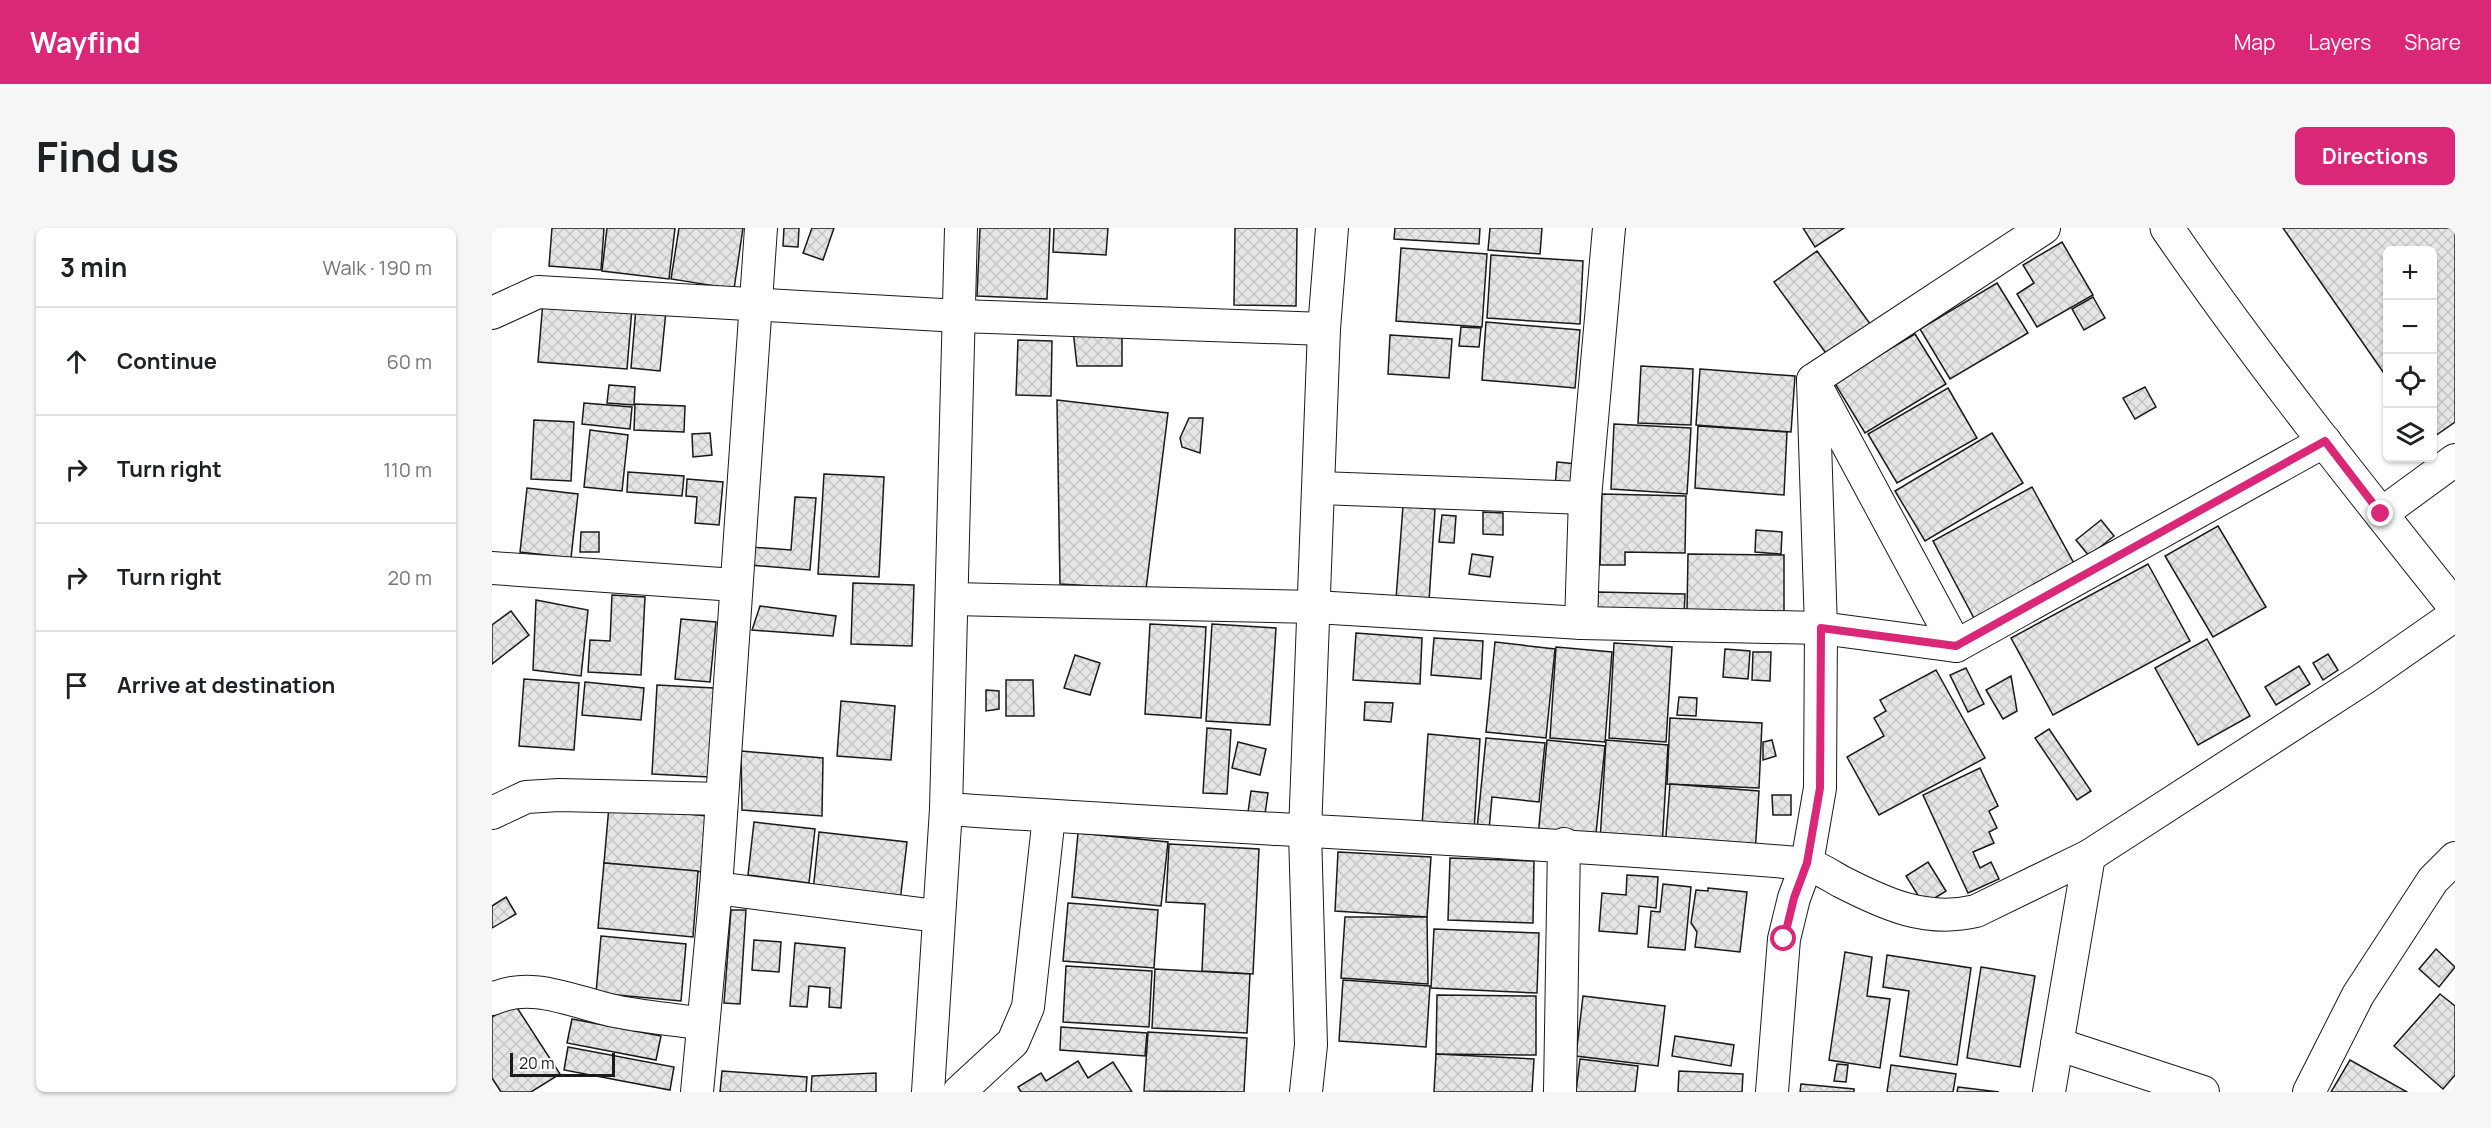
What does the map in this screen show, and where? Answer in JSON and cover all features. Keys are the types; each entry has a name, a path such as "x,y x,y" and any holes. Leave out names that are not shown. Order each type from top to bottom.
{"street":[{"path":"697,1092 716,888 735,585 758,304 761,228"},
{"path":"928,1092 937,916 946,809 961,228"},
{"path":"1306,1092 1311,1045 1305,832 1320,488 1324,329 1332,228"},
{"path":"1581,623 1585,498 1609,228"},
{"path":"1813,380 2044,228"},
{"path":"2168,228 2325,441 2455,607"},
{"path":"492,313 538,292 959,316 1324,329"},
{"path":"1772,1092 1784,939 1794,898 1807,863 1820,788 1821,628 1813,380"},
{"path":"1813,380 1956,646"},
{"path":"952,599 1315,607 1581,623 1821,628 1956,646 2325,441"},
{"path":"2381,514 2455,460"},
{"path":"1320,488 1585,498"},
{"path":"492,568 735,585"},
{"path":"946,809 1305,832 1564,844 1807,863 1883,903 1906,911 1960,915 1976,911 2090,856 2363,679 2455,615"},
{"path":"492,813 526,797 537,796 722,799"},
{"path":"959,1092 1012,1042 1028,1007 1048,816"},
{"path":"1560,1092 1564,844"},
{"path":"2049,1092 2090,856"},
{"path":"2309,1092 2358,995 2433,880 2455,858"},
{"path":"716,888 937,916"},
{"path":"492,999 510,992 530,991 552,994 611,1010 703,1024"},
{"path":"2057,1044 2203,1092"}],"building":[{"path":"552,228 604,228 601,270 549,266"},
{"path":"607,228 675,228 669,279 602,271"},
{"path":"679,228 743,228 734,289 671,279"},
{"path":"784,228 799,228 798,247 783,246"},
{"path":"812,228 834,228 823,260 803,253"},
{"path":"980,228 1050,228 1047,299 977,296"},
{"path":"1054,228 1108,228 1106,255 1053,252"},
{"path":"1235,228 1297,228 1296,306 1234,305"},
{"path":"1395,228 1480,228 1479,244 1394,239"},
{"path":"1490,228 1542,228 1540,254 1488,250"},
{"path":"1803,228 1844,228 1815,247"},
{"path":"2283,228 2455,228 2455,422 2437,435 2437,246 2383,246 2383,372"},
{"path":"2062,242 2093,295 2037,327 2017,294 2034,283 2023,265"},
{"path":"1401,248 1487,254 1482,327 1396,321"},
{"path":"1817,251 1871,325 1828,356 1774,282"},
{"path":"1491,255 1583,261 1580,324 1487,318"},
{"path":"1997,283 2028,333 1950,379 1920,329"},
{"path":"2093,297 2105,318 2084,330 2072,309"},
{"path":"543,301 632,308 627,369 538,362"},
{"path":"636,308 666,311 660,371 631,368"},
{"path":"1486,322 1580,330 1575,388 1482,380"},
{"path":"1461,327 1481,328 1479,347 1459,346"},
{"path":"1073,330 1122,337 1122,366 1077,366"},
{"path":"1915,334 1946,384 1865,433 1834,382"},
{"path":"1390,335 1452,339 1449,378 1388,374"},
{"path":"1018,340 1052,341 1051,396 1016,395"},
{"path":"1641,366 1693,369 1691,425 1638,423"},
{"path":"1700,369 1795,376 1791,432 1696,425"},
{"path":"609,385 635,387 634,405 607,403"},
{"path":"2145,387 2156,407 2135,419 2123,398"},
{"path":"1948,388 1977,438 1897,483 1868,434"},
{"path":"1057,400 1168,413 1146,589 1060,584"},
{"path":"584,403 632,407 630,429 582,424"},
{"path":"635,404 685,406 684,432 634,430"},
{"path":"1189,418 1203,418 1200,453 1182,447 1180,438"},
{"path":"534,420 574,422 571,481 531,479"},
{"path":"1614,424 1691,428 1687,494 1611,489"},
{"path":"1698,426 1787,432 1784,495 1695,488"},
{"path":"590,430 628,435 622,491 584,487"},
{"path":"710,433 712,455 693,457 692,434"},
{"path":"1992,433 2023,483 1925,541 1895,491"},
{"path":"1557,462 1577,464 1575,490 1555,488"},
{"path":"628,472 684,476 682,496 627,492"},
{"path":"824,474 884,477 879,577 818,574"},
{"path":"687,479 723,482 719,525 695,523 697,497 686,496"},
{"path":"2032,487 2076,567 1975,620 1933,541"},
{"path":"527,488 578,494 571,558 520,552"},
{"path":"1602,494 1686,496 1685,553 1625,552 1625,565 1600,565"},
{"path":"795,497 816,498 810,570 749,565 751,547 791,550"},
{"path":"1403,506 1435,509 1429,601 1396,599"},
{"path":"1483,512 1503,513 1503,535 1483,534"},
{"path":"1442,515 1456,516 1454,543 1439,542"},
{"path":"2101,520 2114,536 2089,556 2076,540"},
{"path":"2218,526 2266,607 2213,637 2165,556"},
{"path":"1756,530 1782,532 1781,554 1755,552"},
{"path":"581,532 599,532 599,552 580,552"},
{"path":"1472,554 1493,557 1490,577 1469,574"},
{"path":"1688,554 1784,555 1784,612 1687,611"},
{"path":"2148,564 2190,641 2053,715 2011,638"},
{"path":"853,583 914,585 912,646 851,644"},
{"path":"1598,592 1685,594 1684,616 1597,614"},
{"path":"612,595 645,597 641,675 588,672 590,640 610,641"},
{"path":"536,600 588,610 581,676 533,670"},
{"path":"760,606 836,616 833,636 752,630"},
{"path":"511,611 529,635 492,664 492,625"},
{"path":"681,619 716,622 710,682 675,679"},
{"path":"1150,624 1206,627 1201,718 1145,714"},
{"path":"1212,624 1276,628 1270,725 1206,721"},
{"path":"1356,633 1422,638 1420,684 1353,680"},
{"path":"1434,638 1483,641 1481,679 1431,675"},
{"path":"2207,639 2250,716 2198,745 2155,668"},
{"path":"1495,642 1555,649 1546,738 1486,732"},
{"path":"1614,643 1672,647 1666,742 1609,738"},
{"path":"1556,647 1612,652 1605,742 1550,738"},
{"path":"1725,649 1750,651 1748,679 1723,677"},
{"path":"1753,652 1771,652 1770,681 1752,680"},
{"path":"2328,654 2338,670 2323,680 2313,663"},
{"path":"1075,655 1100,663 1090,695 1064,688"},
{"path":"2299,666 2310,684 2276,705 2265,687"},
{"path":"1966,668 1984,704 1968,712 1950,675"},
{"path":"1936,670 1985,758 1879,815 1847,757 1884,736 1874,718 1886,711 1880,700"},
{"path":"2011,676 2017,711 2003,719 1986,690"},
{"path":"524,679 579,683 574,750 519,746"},
{"path":"1006,680 1033,680 1034,716 1006,716"},
{"path":"585,682 644,688 641,720 582,715"},
{"path":"657,685 714,688 709,777 652,774"},
{"path":"986,690 999,691 999,709 986,711"},
{"path":"1679,697 1697,698 1696,716 1677,715"},
{"path":"841,701 895,706 891,760 837,756"},
{"path":"1365,702 1393,703 1391,722 1364,720"},
{"path":"1670,718 1762,723 1759,788 1667,784"},
{"path":"1207,728 1231,730 1227,794 1203,793"},
{"path":"2049,729 2091,791 2077,800 2035,738"},
{"path":"1428,734 1480,739 1474,830 1422,826"},
{"path":"1486,738 1545,743 1539,802 1492,797 1489,830 1477,829"},
{"path":"1547,740 1605,746 1595,843 1538,837"},
{"path":"1606,740 1668,745 1662,847 1600,842"},
{"path":"1772,740 1776,756 1763,760 1763,742"},
{"path":"1238,742 1266,749 1260,775 1232,768"},
{"path":"741,751 823,758 822,816 742,810"},
{"path":"1980,768 1998,806 1989,811 1997,828 1989,832 1994,843 1973,852 1980,868 1991,862 1999,879 1968,893 1923,795"},
{"path":"1670,784 1759,791 1755,854 1665,848"},
{"path":"1251,791 1268,793 1265,814 1248,812"},
{"path":"1772,795 1791,795 1791,815 1773,815"},
{"path":"609,806 707,816 702,872 604,863"},
{"path":"754,822 815,829 809,883 748,875"},
{"path":"819,832 907,842 900,902 813,892"},
{"path":"1078,833 1168,842 1161,906 1072,897"},
{"path":"1169,844 1259,849 1253,974 1202,971 1205,904 1166,902"},
{"path":"1338,852 1431,857 1427,917 1335,911"},
{"path":"1450,858 1534,861 1533,923 1448,920"},
{"path":"1928,862 1946,891 1924,905 1906,876"},
{"path":"604,863 698,871 693,937 598,928"},
{"path":"1627,875 1658,877 1656,908 1639,906 1637,934 1599,931 1602,893 1626,895"},
{"path":"1663,884 1691,887 1685,950 1648,947 1651,911 1660,912"},
{"path":"1708,888 1747,892 1740,952 1695,947 1697,932 1691,923 1696,890 1708,891"},
{"path":"506,897 516,914 492,928 492,906"},
{"path":"1068,903 1158,910 1154,968 1063,961"},
{"path":"731,910 746,910 740,1004 724,1003"},
{"path":"1345,917 1427,917 1428,984 1341,978"},
{"path":"1434,929 1539,933 1537,993 1431,988"},
{"path":"601,936 686,944 681,1001 596,993"},
{"path":"754,940 781,942 779,972 752,970"},
{"path":"795,943 845,948 841,1008 829,1007 830,988 809,986 807,1007 790,1006"},
{"path":"2436,949 2455,967 2439,987 2419,969"},
{"path":"1845,952 1872,957 1867,996 1890,999 1880,1068 1829,1060"},
{"path":"1887,955 1971,968 1957,1065 1900,1056 1909,991 1883,987"},
{"path":"1066,966 1152,971 1149,1027 1063,1022"},
{"path":"1981,967 2035,976 2020,1067 1967,1058"},
{"path":"1155,969 1250,974 1247,1033 1152,1028"},
{"path":"1343,980 1430,986 1426,1047 1339,1041"},
{"path":"2440,994 2455,1006 2455,1075 2443,1089 2394,1046"},
{"path":"1437,995 1536,996 1536,1055 1436,1054"},
{"path":"1583,996 1665,1006 1658,1066 1576,1056"},
{"path":"514,1003 560,1074 531,1092 501,1092 492,1078 492,1017"},
{"path":"572,1019 661,1036 656,1060 567,1043"},
{"path":"1061,1027 1147,1033 1145,1056 1060,1050"},
{"path":"1148,1032 1247,1038 1244,1092 1144,1091"},
{"path":"1675,1036 1734,1045 1731,1066 1672,1056"},
{"path":"568,1047 674,1067 670,1090 564,1070"},
{"path":"1436,1054 1534,1059 1532,1092 1434,1092"},
{"path":"1580,1059 1638,1066 1635,1092 1576,1092"},
{"path":"2350,1060 2407,1092 2331,1092"},
{"path":"1078,1061 1088,1078 1113,1062 1132,1092 1021,1092 1018,1087 1041,1073 1046,1081"},
{"path":"1837,1064 1848,1065 1846,1082 1834,1081"},
{"path":"1891,1065 1956,1074 1953,1092 1887,1092"},
{"path":"722,1071 807,1077 806,1092 720,1092"},
{"path":"1679,1071 1743,1074 1742,1092 1678,1092"},
{"path":"876,1073 876,1092 811,1092 812,1076"},
{"path":"1801,1084 1854,1089 1854,1092 1800,1092"},
{"path":"1958,1087 1999,1092 1957,1092"}],"route":[{"path":"1784,939 1794,898 1807,863 1820,788 1821,628 1956,646 2325,441 2381,514"}]}
